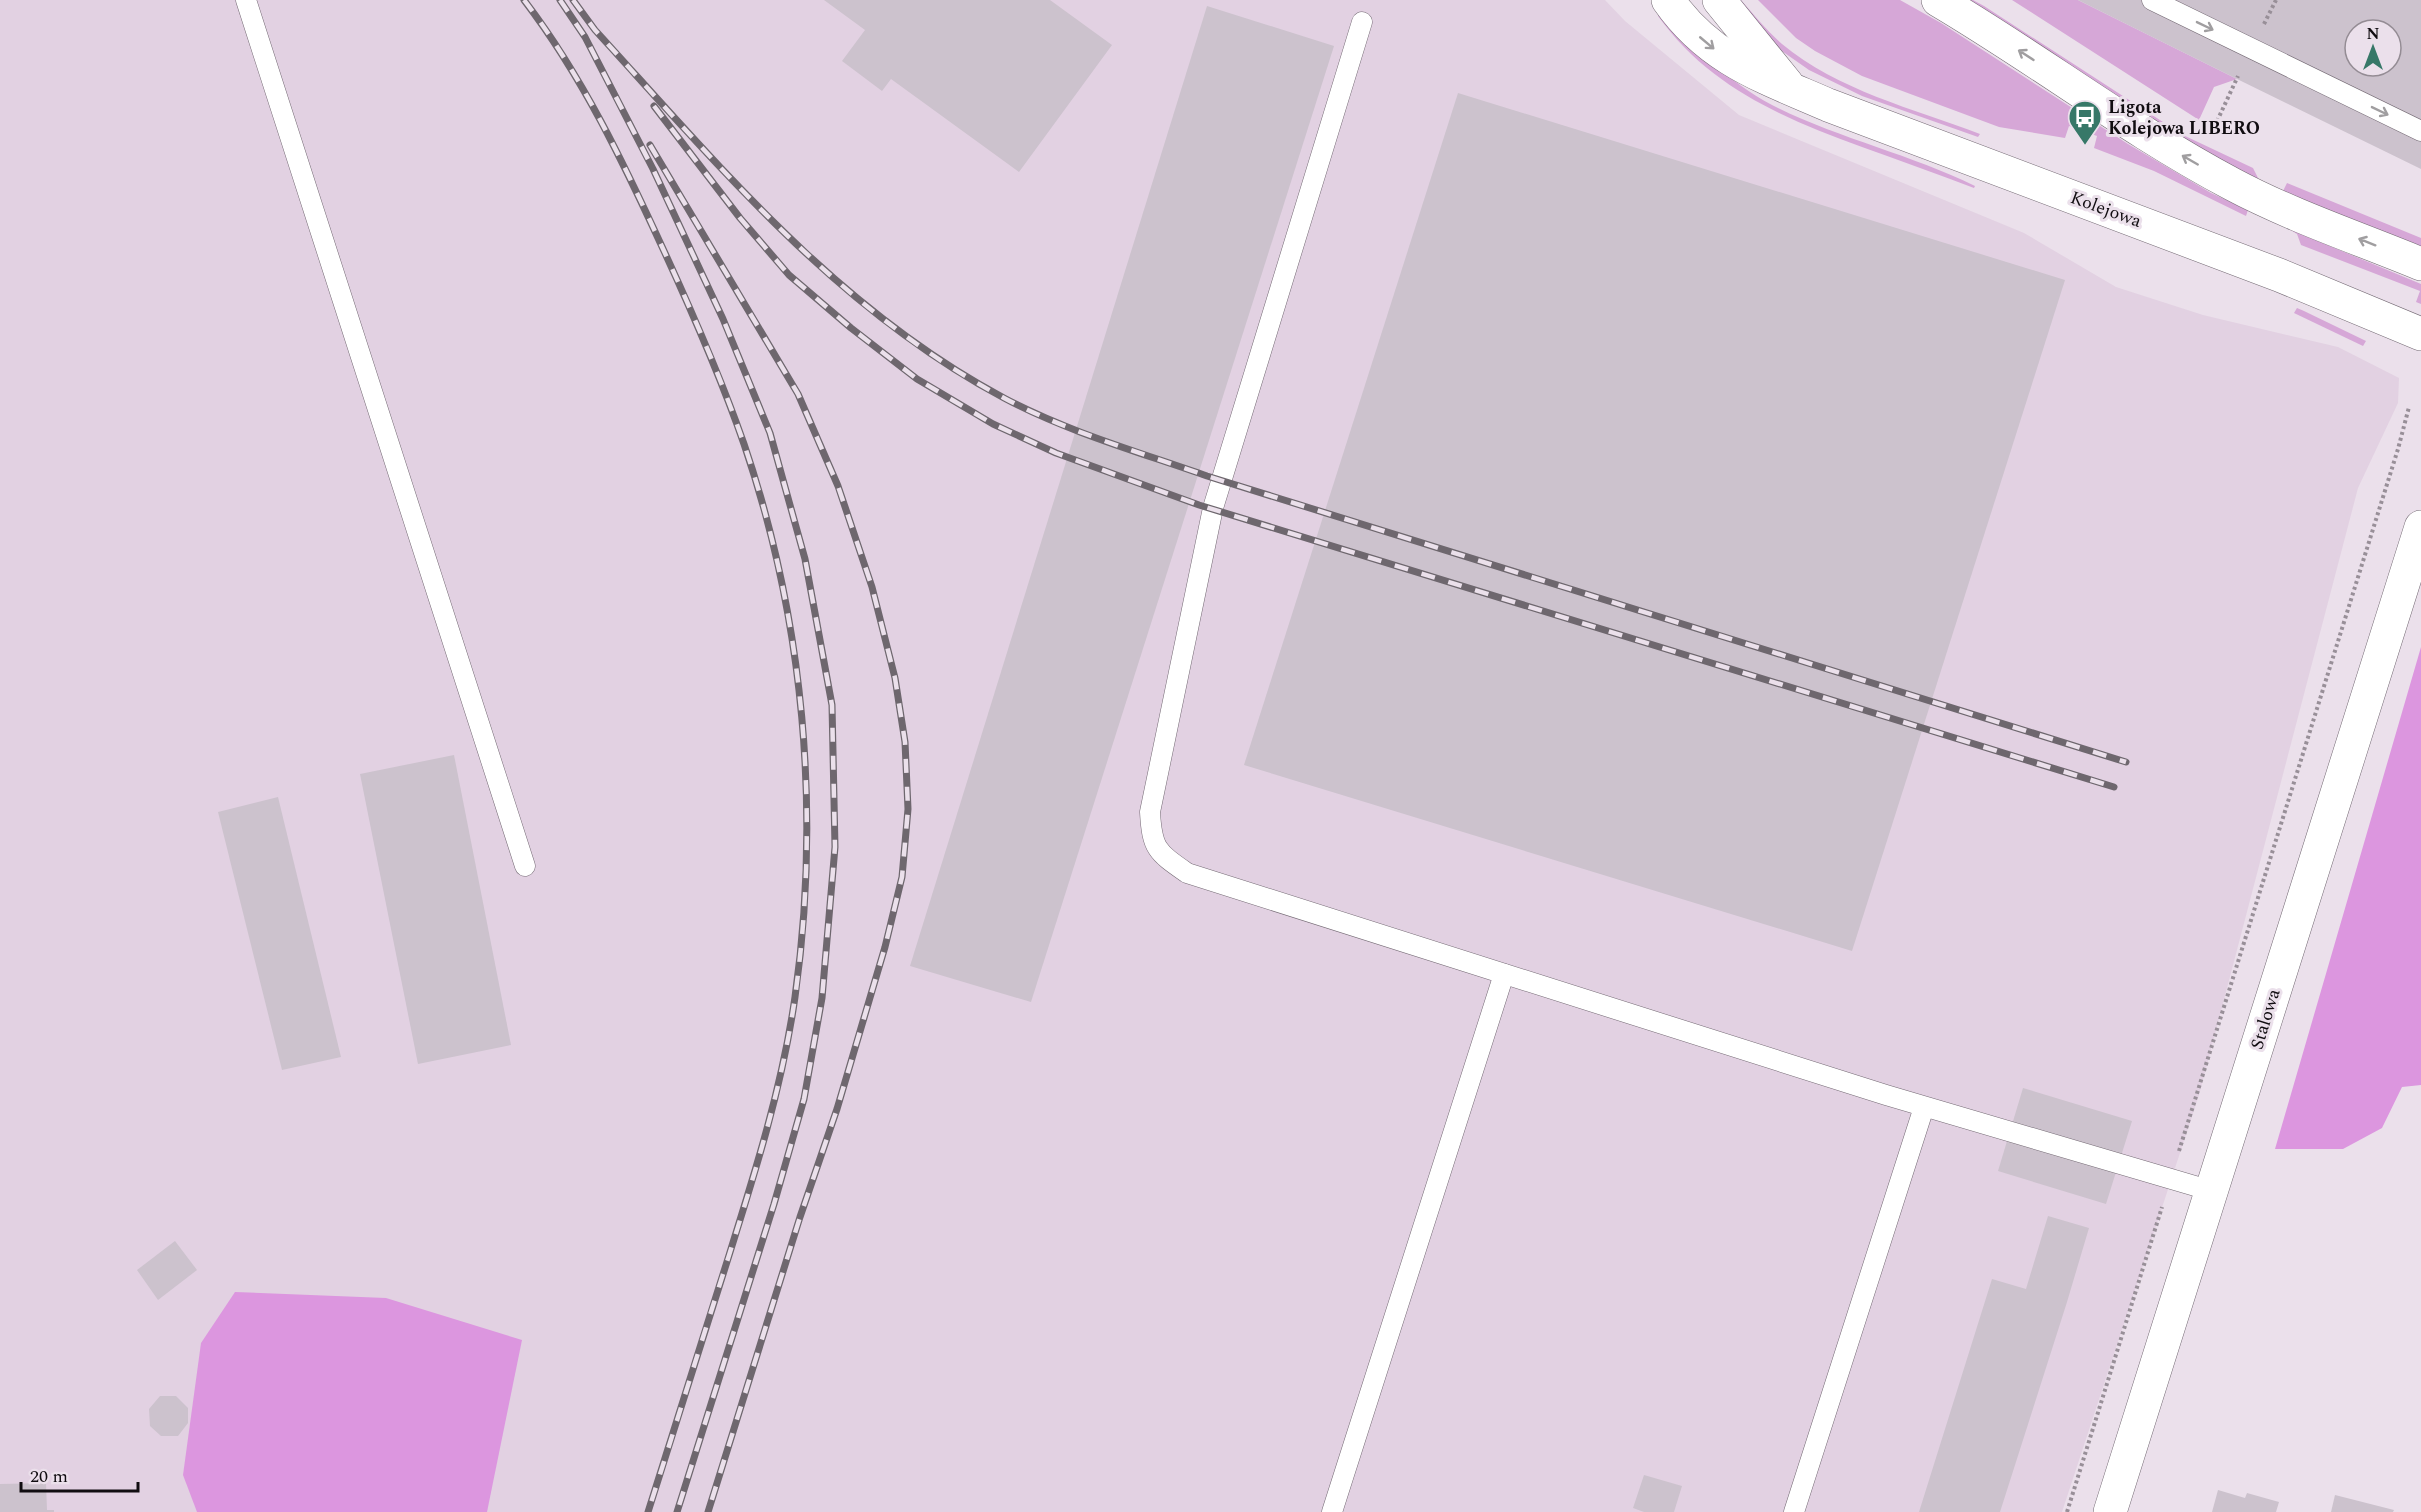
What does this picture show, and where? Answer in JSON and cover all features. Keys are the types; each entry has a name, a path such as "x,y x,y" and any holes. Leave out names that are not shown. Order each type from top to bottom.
{"street":[{"name":"Kolejowa","path":"1668,0 1695,34 1739,66 1828,105 2279,275 2417,336"},
{"name":"Kolejowa","path":"1719,0 1790,87"},
{"path":"1938,0 2163,145 2232,184 2266,201 2421,264"},
{"name":"Stalowa","path":"2110,1512 2421,527"}],"lane":[{"path":"246,0 525,866"},
{"path":"2152,0 2421,131"},
{"path":"1362,22 1213,508 1150,812 1155,847 1167,860 1187,873 1924,1107 2212,1191"},
{"path":"1332,1512 1504,974"},
{"path":"1794,1512 1924,1107"}],"path":[{"path":"2210,135 2235,84"},
{"path":"2067,1512 2398,449 2409,407"}],"shaded area":[{"path":"0,0 1605,0 1625,21 1739,115 2024,233 2116,287 2203,315 2338,347 2399,378 2398,403 2358,488 2199,1095 2062,1512 0,1512"},
{"path":"1732,0 1741,0 1782,44 1827,74 1877,97 1980,134 1978,137 1862,96 1809,70 1779,49"},
{"path":"1758,0 1900,0 1941,23 2128,144 2211,193 2248,210 2246,216 2154,171 2094,148 2097,136 2069,126 2065,138 1999,127 1862,76 1796,38"},
{"path":"1963,0 1973,0 1984,6 2183,135 2253,168 2261,184 2240,174"},
{"path":"2012,0 2078,0 2237,79 2214,87 2199,120"},
{"path":"1660,12 1726,74 1772,105 1822,127 1925,164 1975,186 1974,188 1833,136 1776,112 1724,81 1700,62 1678,41 1658,16"},
{"path":"2287,183 2421,238 2421,249 2282,193"},
{"path":"2289,229 2421,284 2421,304 2416,302 2420,291 2301,245 2297,234"},
{"path":"2297,308 2366,341 2363,346 2294,313"},
{"path":"2421,647 2421,1085 2402,1087 2382,1128 2343,1149 2275,1149"},
{"path":"235,1292 386,1298 522,1340 487,1512 197,1512 183,1475 201,1343"}],"building":[{"path":"824,0 1050,0 1112,45 1019,172 891,79 882,91 842,61 865,30"},
{"path":"2078,0 2421,0 2421,169 2237,79"},
{"path":"1207,6 1334,46 1031,1002 910,966"},
{"path":"1458,93 2065,280 1852,951 1244,765"},
{"path":"454,755 511,1045 418,1064 360,774"},
{"path":"278,797 341,1057 282,1070 218,812"},
{"path":"2023,1088 2132,1121 2106,1204 1998,1171"},
{"path":"2048,1216 2089,1228 2000,1512 1919,1512 1992,1279 2026,1289"},
{"path":"175,1241 197,1270 158,1300 137,1270"},
{"path":"160,1396 176,1396 188,1408 188,1423 178,1436 161,1436 150,1426 149,1409"},
{"path":"1644,1475 1682,1486 1674,1512 1644,1512 1633,1508"},
{"path":"46,1483 47,1510 54,1510 54,1512 0,1512 0,1484"},
{"path":"2218,1490 2245,1498 2247,1493 2279,1502 2276,1512 2212,1512"},
{"path":"2335,1495 2394,1510 2393,1512 2331,1512"}],"railway":[{"path":"524,0 584,90 618,154 686,298 726,395 744,444 781,579 802,717 806,787 803,927 795,997 783,1066 736,1235 648,1512"},
{"path":"560,0 585,37 653,169 723,319 770,433 805,559 832,705 835,847 822,998 804,1099 774,1204 677,1512"},
{"path":"573,0 595,30 688,133 735,183 834,279 887,322 944,362 1028,410 1104,441 1207,476 2126,762"},
{"path":"654,106 740,218 789,275 851,328 917,379 993,424 1056,453 1199,505 2114,787"},
{"path":"650,145 798,394 838,486 872,587 895,678 905,742 908,809 902,877 885,947 837,1109 800,1217 708,1512"}],"place":[{"name":"Ligota Kolejowa LIBERO","path":"2085,146"}]}
